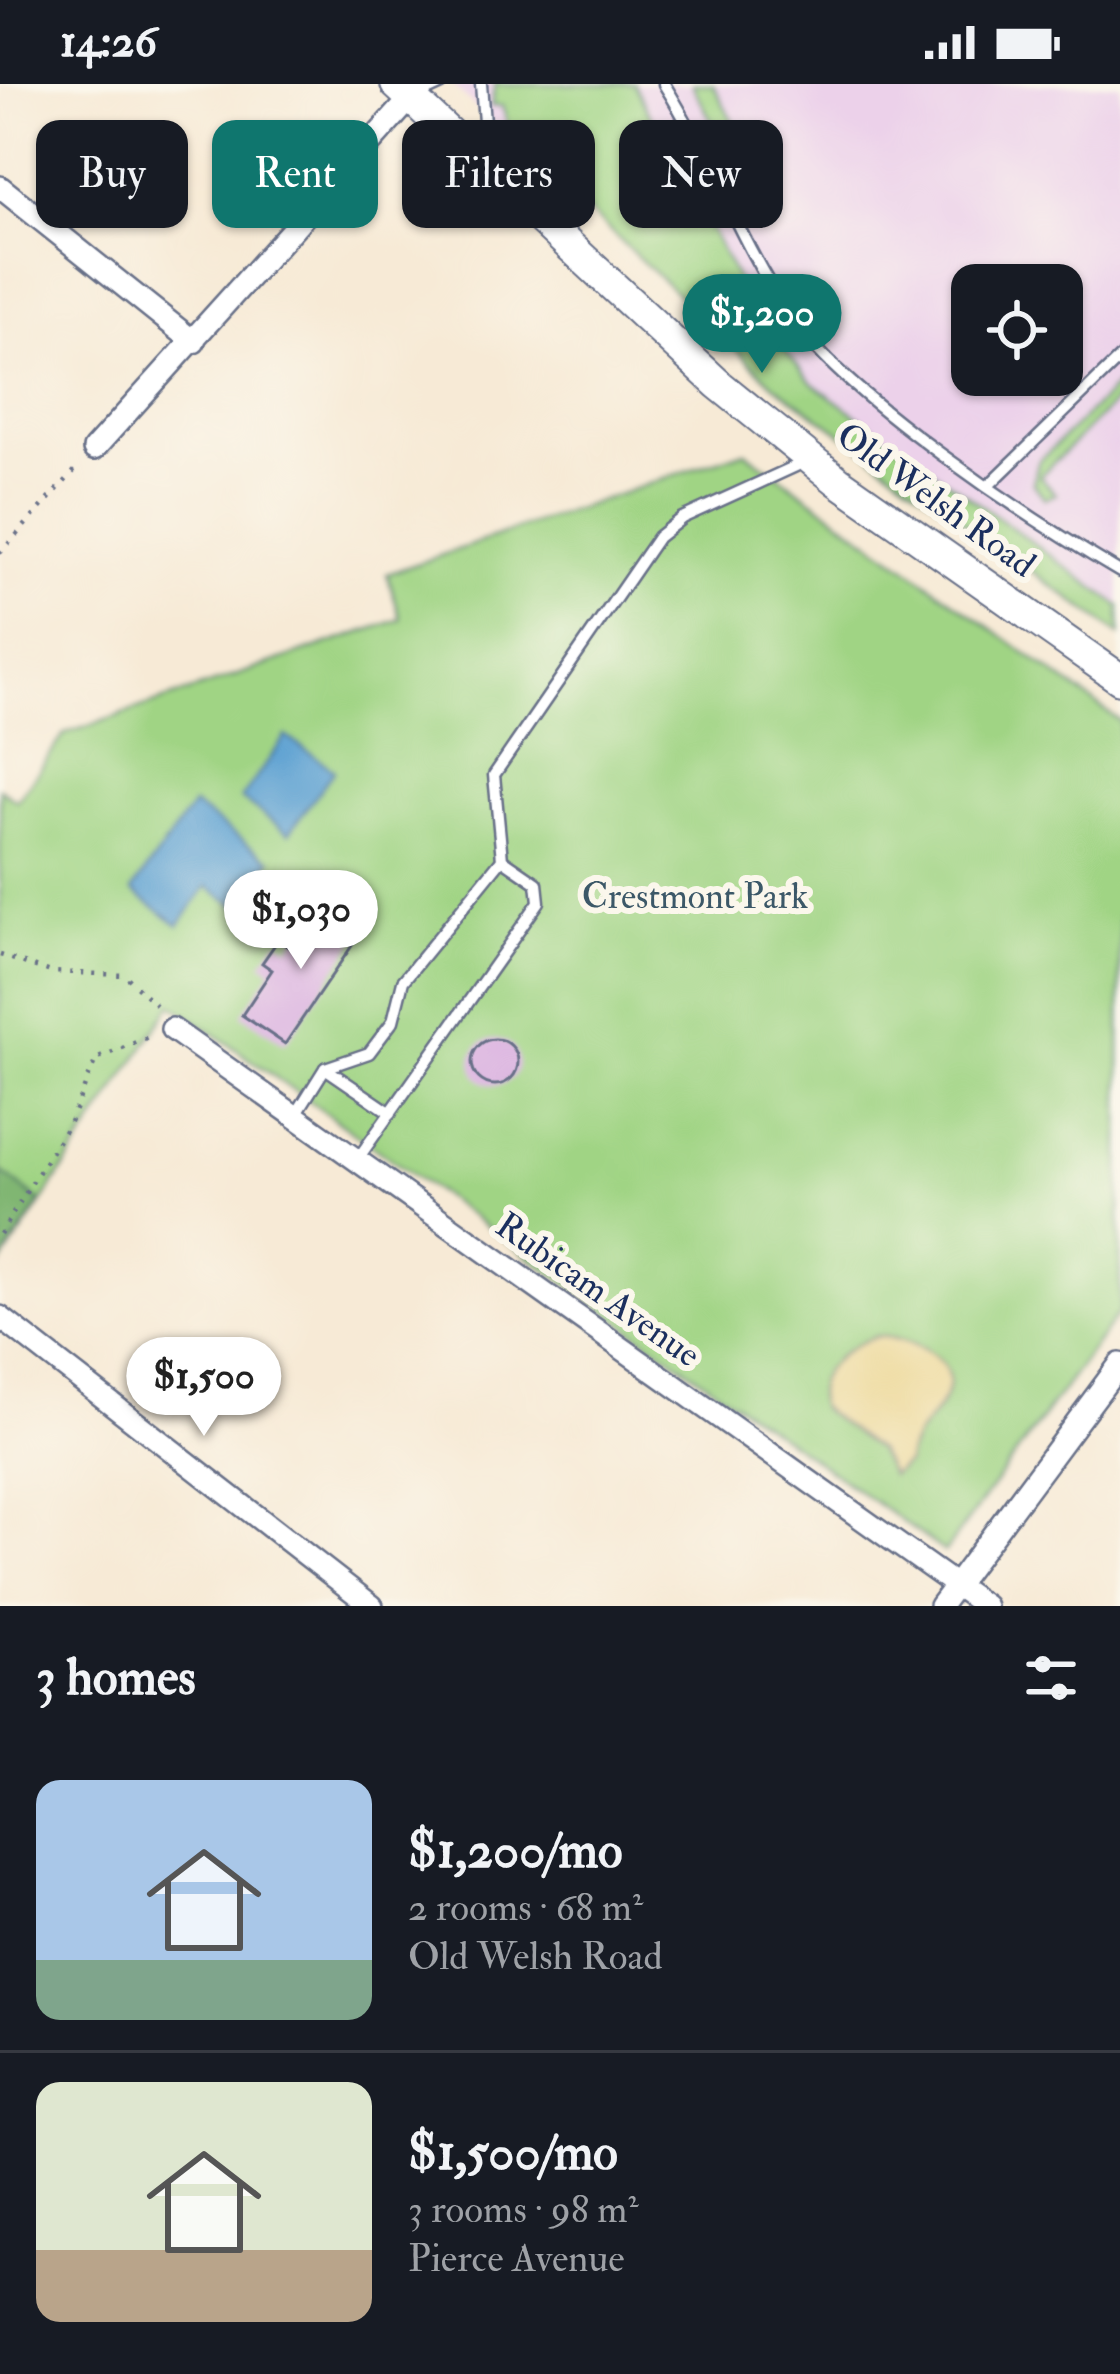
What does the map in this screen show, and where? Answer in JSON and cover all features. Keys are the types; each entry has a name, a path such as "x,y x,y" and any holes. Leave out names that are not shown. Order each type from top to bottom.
{"street":[{"name":"Old Welsh Road","path":"408,89 440,120"},
{"path":"94,449 194,341 408,89"},
{"path":"0,187 194,341"},
{"name":"Old Welsh Road","path":"552,228 718,384 811,459 1120,679"},
{"name":"Rubicam Avenue","path":"172,1029 985,1606"},
{"path":"0,1317 372,1606"},
{"path":"940,1606 1120,1364"}],"lane":[{"path":"408,89 442,84"},
{"path":"481,84 484,120"},
{"path":"664,84 764,275 803,333 852,381 989,484 1120,572"},
{"path":"989,484 1120,358"},
{"path":"295,1116 325,1068 369,1053 393,1021 403,981 502,859 494,775 658,537 682,518 811,459"},
{"path":"357,1160 539,902 537,884 502,859"},
{"path":"325,1068 391,1113"}],"path":[{"path":"0,553 94,449"},
{"path":"0,956 51,972 125,975 156,1002 172,1029 119,1045 96,1059 69,1124 0,1234"}],"shaded area":[{"path":"451,84 1120,84 1120,635 773,384 595,218 595,120 490,120"}],"green space":[{"path":"495,84 634,84 653,120 619,120 619,228 710,228 755,314 811,382 1120,606 1120,635 773,384 595,217 595,120 506,120 502,106 491,106"},
{"path":"692,84 713,84 732,120 711,120"},
{"path":"1120,382 1120,397 1040,476 1056,494 1045,499 1033,483 1038,462"},
{"name":"Crestmont Park","path":"745,451 1120,721 1120,1311 945,1552 172,1004 0,1266 0,789 17,801 65,734 401,619 387,574"},
{"path":"0,1171 41,1202 0,1266"}],"sand":[{"path":"877,1336 929,1352 947,1371 949,1383 940,1406 912,1444 907,1463 891,1475 877,1450 820,1408 817,1395 832,1362"}],"water":[{"path":"286,736 334,770 289,833 241,799"},
{"path":"193,805 271,860 238,907 207,886 179,925 132,891"}],"building":[{"path":"320,902 362,931 285,1044 242,1015 272,970 262,963 278,940 289,947"},
{"path":"495,1039 511,1046 518,1062 511,1078 495,1085 479,1078 472,1062 479,1046"}]}
